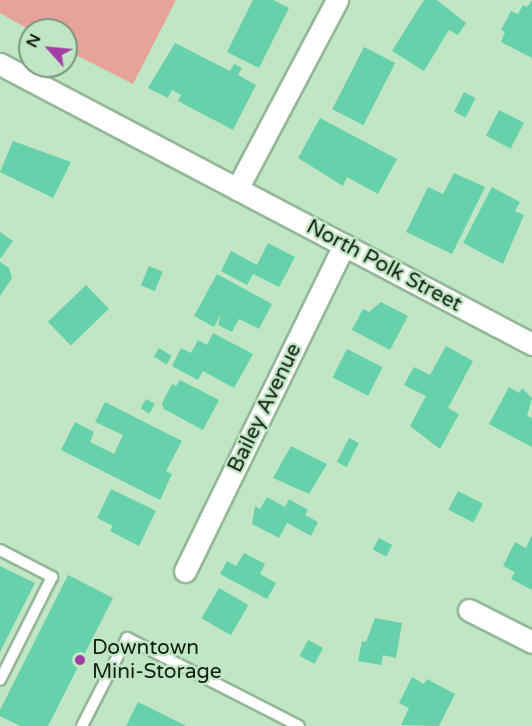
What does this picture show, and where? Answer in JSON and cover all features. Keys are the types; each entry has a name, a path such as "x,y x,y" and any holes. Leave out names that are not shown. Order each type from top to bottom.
{"street":[{"path":"237,189 337,0"},
{"name":"North Polk Street","path":"0,64 344,245 530,339"},
{"name":"Bailey Avenue","path":"185,571 344,245"},
{"path":"469,610 532,642"}],"lane":[{"path":"0,550 52,577 0,680"},
{"path":"82,726 127,638 299,726"}],"shaded area":[{"path":"0,0 176,0 133,84 78,56 78,18 18,18 18,23 0,13"}],"building":[{"path":"253,0 273,0 289,8 259,68 227,52"},
{"path":"424,0 437,0 466,23 458,35 449,30 424,71 392,51"},
{"path":"532,0 532,58 501,42 505,32 501,30 511,11 518,14 523,5 527,7"},
{"path":"175,43 230,71 234,64 242,68 238,75 256,85 233,130 178,101 181,95 172,90 168,98 148,88"},
{"path":"364,47 395,63 363,125 332,109"},
{"path":"464,92 476,98 466,118 454,112"},
{"path":"499,110 524,123 511,149 486,136"},
{"path":"320,118 397,159 378,194 347,177 343,186 298,158"},
{"path":"13,141 71,162 53,198 0,172"},
{"path":"454,173 485,187 452,254 406,232 428,187 443,194"},
{"path":"492,187 520,202 515,211 524,215 503,264 463,243"},
{"path":"0,232 13,241 0,259"},
{"path":"268,243 295,257 279,287 253,274 247,285 221,271 231,251 257,265"},
{"path":"0,262 9,268 12,278 0,296"},
{"path":"149,266 163,272 155,291 141,285"},
{"path":"217,274 272,304 259,329 239,319 232,332 218,325 221,314 214,327 194,316"},
{"path":"86,285 109,309 71,346 48,322"},
{"path":"381,302 408,316 390,350 352,330 363,309 369,312"},
{"path":"213,333 253,354 234,388 203,371 198,380 172,366 181,348 191,353 198,340 207,345"},
{"path":"446,346 473,361 448,408 459,414 440,449 410,426 426,396 404,385 414,367 430,375"},
{"path":"159,348 172,356 166,364 154,356"},
{"path":"347,349 383,367 368,396 332,378"},
{"path":"180,380 219,400 203,430 164,409 162,403 172,384 176,386"},
{"path":"509,387 519,393 522,388 532,398 527,416 532,418 532,447 489,424"},
{"path":"146,399 155,404 149,413 141,409"},
{"path":"105,402 182,441 166,471 172,474 160,500 61,450 75,422 94,432 90,442 114,454 123,435 95,422"},
{"path":"349,438 359,443 347,467 337,462"},
{"path":"291,446 327,464 309,494 273,478"},
{"path":"111,489 156,511 139,546 110,531 113,526 97,518"},
{"path":"458,491 483,504 473,522 448,510"},
{"path":"267,497 285,507 289,499 308,510 305,515 318,522 311,536 287,523 279,538 252,524 255,506 260,509"},
{"path":"532,535 532,590 511,579 515,572 503,566 515,542 526,548"},
{"path":"379,538 392,545 386,557 373,549"},
{"path":"244,553 265,564 260,574 276,583 267,599 220,574 227,561 236,566"},
{"path":"0,566 35,583 0,652"},
{"path":"68,575 113,598 48,726 20,726 0,716 0,710"},
{"path":"219,588 248,605 231,635 202,618"},
{"path":"375,618 402,623 396,658 383,655 381,665 358,661 362,641 366,642"},
{"path":"308,640 323,648 315,664 300,656"},
{"path":"412,677 424,684 427,679 455,694 439,726 401,725 409,708 399,703"},
{"path":"138,702 186,726 126,726"}],"place":[{"name":"Downtown Mini-Storage","path":"80,660"}]}
